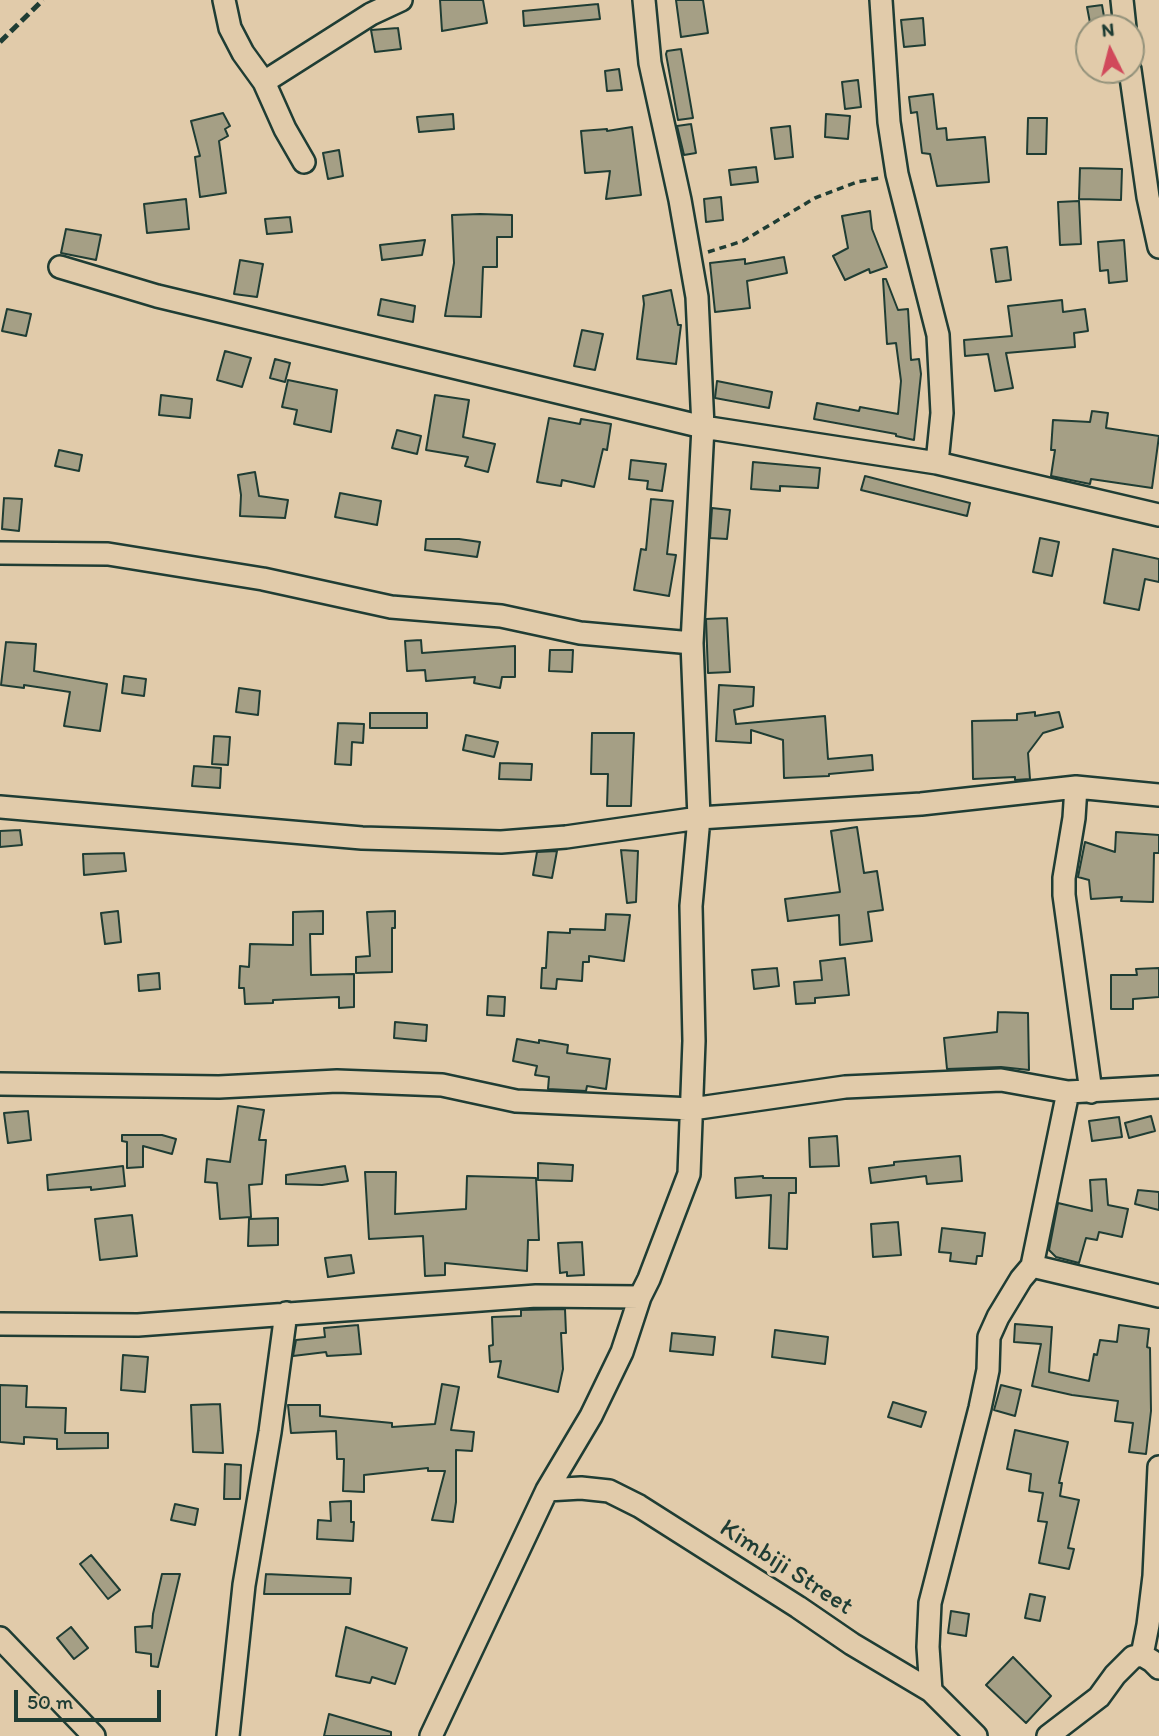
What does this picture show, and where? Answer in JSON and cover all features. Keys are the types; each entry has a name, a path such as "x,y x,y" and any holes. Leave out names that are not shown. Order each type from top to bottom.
{"street":[{"path":"224,0 230,28 243,53 264,82 285,129 304,162"},
{"path":"264,82 371,14 401,0"},
{"path":"431,1736 547,1490 597,1405 622,1352 640,1297 689,1174 694,1041 691,906 699,818 692,643 703,427 696,297 680,200 650,63 644,0"},
{"path":"881,0 889,122 897,174 938,335 942,402 937,463"},
{"path":"1132,84 1148,197 1159,247"},
{"path":"60,267 157,296 703,427 937,463 1159,515"},
{"path":"0,552 108,554 263,579 391,607 501,616 580,633 692,643"},
{"path":"1076,787 1064,895 1091,1092"},
{"path":"0,807 362,838 501,842 566,837 699,818 921,804 1076,787 1159,795"},
{"path":"0,1084 219,1087 337,1081 442,1085 516,1101 692,1109 845,1087 1000,1080 1068,1092 1159,1087"},
{"path":"931,1691 928,1647 930,1603 980,1408 988,1370 989,1337 1021,1279 1032,1266 1068,1092"},
{"path":"1032,1266 1158,1299"},
{"path":"0,1324 138,1325 536,1296 640,1297"},
{"path":"228,1736 244,1585 270,1432 286,1313"},
{"path":"1142,1655 1154,1576 1159,1467"},
{"name":"Kimbiji Street","path":"547,1490 582,1488 608,1492 639,1506 852,1644 931,1691 976,1736"},
{"path":"0,1638 94,1736"},
{"path":"1048,1736 1099,1697 1133,1657 1142,1655 1159,1668"}],"path":[{"path":"689,255 721,250 743,241 815,198 858,182 897,174"}],"building":[{"path":"440,0 483,0 487,23 442,31"},
{"path":"676,0 703,0 708,33 681,37"},
{"path":"598,4 600,19 524,26 523,11"},
{"path":"1102,5 1104,14 1088,14 1087,7"},
{"path":"923,18 925,45 904,47 901,20"},
{"path":"398,28 401,49 375,52 371,30"},
{"path":"681,49 693,118 678,120 666,54 667,51"},
{"path":"619,69 622,90 607,91 605,71"},
{"path":"858,80 861,107 845,109 842,82"},
{"path":"933,94 937,129 946,128 947,140 985,137 989,182 937,186 930,154 922,153 917,112 911,113 909,97"},
{"path":"223,113 230,126 225,129 228,136 219,141 226,193 200,197 195,157 200,156 191,121"},
{"path":"453,114 454,129 419,132 417,117"},
{"path":"826,114 850,116 848,139 825,137"},
{"path":"1028,118 1047,118 1046,154 1027,154"},
{"path":"691,124 696,153 684,155 677,126"},
{"path":"790,126 793,157 775,159 771,128"},
{"path":"632,127 641,195 606,199 610,171 585,173 581,131"},
{"path":"339,150 343,176 328,179 323,153"},
{"path":"756,167 758,182 731,185 729,170"},
{"path":"1080,168 1122,169 1121,200 1079,199"},
{"path":"721,197 723,220 706,222 704,199"},
{"path":"186,199 189,229 147,233 144,204"},
{"path":"1079,201 1081,244 1060,245 1058,202"},
{"path":"870,211 872,229 887,267 870,273 869,269 845,280 833,256 848,248 842,216"},
{"path":"452,215 512,215 512,237 497,237 497,267 483,267 481,317 445,316 454,263"},
{"path":"290,217 292,232 267,234 265,219"},
{"path":"66,229 101,235 96,260 61,253"},
{"path":"425,240 422,255 382,260 380,245"},
{"path":"1124,240 1127,281 1109,283 1108,270 1100,271 1098,242"},
{"path":"1007,247 1011,280 996,282 991,249"},
{"path":"784,257 787,273 747,281 750,308 715,312 710,263 745,259 745,264"},
{"path":"240,260 263,264 257,297 234,294"},
{"path":"883,279 886,279 898,310 908,309 911,360 919,359 921,374 914,440 896,434 814,419 817,403 859,411 860,407 898,414 901,381 896,343 887,344"},
{"path":"671,290 678,325 681,325 676,364 637,359 643,296"},
{"path":"381,299 415,306 413,322 378,315"},
{"path":"1062,300 1063,312 1085,309 1088,331 1074,333 1075,347 1006,353 1013,388 995,391 988,354 965,356 964,340 1012,336 1008,306"},
{"path":"7,309 31,314 26,336 2,331"},
{"path":"582,330 603,334 595,370 574,366"},
{"path":"225,351 251,358 242,387 217,380"},
{"path":"275,359 290,363 285,382 270,378"},
{"path":"288,380 337,390 331,432 294,424 297,410 282,407"},
{"path":"717,381 772,392 769,408 715,398"},
{"path":"161,395 192,399 190,418 159,415"},
{"path":"435,395 469,400 463,437 495,444 488,472 465,466 468,457 426,450"},
{"path":"1092,411 1108,413 1106,428 1159,436 1152,488 1091,479 1090,484 1051,476 1055,450 1051,450 1053,420 1090,422"},
{"path":"549,418 580,424 581,419 611,424 607,450 603,449 594,487 562,480 561,486 537,482"},
{"path":"397,430 421,436 417,454 392,448"},
{"path":"59,450 82,455 79,471 55,466"},
{"path":"631,460 666,464 662,491 647,489 648,481 629,479"},
{"path":"753,462 820,468 818,488 780,486 780,491 751,489"},
{"path":"255,472 259,496 288,500 285,518 240,516 238,475"},
{"path":"865,476 970,503 967,516 861,490"},
{"path":"340,493 381,501 377,525 335,517"},
{"path":"4,498 22,499 19,531 2,529"},
{"path":"651,499 673,501 667,554 676,555 669,596 634,590 641,549 646,550"},
{"path":"712,508 730,510 727,539 710,538"},
{"path":"1040,538 1059,542 1052,576 1033,572"},
{"path":"426,539 480,542 477,557 425,550"},
{"path":"1113,549 1159,559 1159,582 1145,579 1139,610 1104,603"},
{"path":"727,618 730,672 708,673 706,619"},
{"path":"421,640 422,653 515,646 515,677 502,677 500,688 474,683 475,677 426,681 425,670 407,671 405,641"},
{"path":"6,642 36,644 34,671 107,684 100,731 64,726 70,692 24,685 24,688 1,685"},
{"path":"550,650 573,650 572,672 549,671"},
{"path":"124,676 146,679 144,696 122,693"},
{"path":"719,685 754,687 753,706 734,710 736,724 825,716 828,759 872,755 873,770 784,778 783,740 751,730 751,743 716,741"},
{"path":"239,688 260,691 258,715 236,712"},
{"path":"1035,712 1035,716 1059,712 1063,727 1043,733 1028,753 1030,779 973,779 972,721 1017,720 1017,714"},
{"path":"370,713 427,713 427,728 370,728"},
{"path":"338,723 364,724 363,743 352,742 351,765 335,764"},
{"path":"592,733 634,733 631,806 607,806 608,774 591,774"},
{"path":"466,735 498,742 494,757 463,750"},
{"path":"214,736 230,737 228,765 212,764"},
{"path":"500,763 532,764 531,780 499,779"},
{"path":"194,766 221,768 220,788 192,786"},
{"path":"857,827 864,873 877,871 883,910 868,912 872,941 840,945 839,915 788,921 785,899 840,892 831,831"},
{"path":"20,830 22,845 0,847 0,831"},
{"path":"1116,832 1159,835 1159,853 1154,853 1153,902 1121,901 1122,897 1091,899 1089,880 1078,877 1085,842 1115,852"},
{"path":"621,850 638,851 636,902 627,903"},
{"path":"557,851 552,878 533,875 537,852"},
{"path":"124,853 126,871 84,875 83,854"},
{"path":"118,911 121,942 105,944 101,913"},
{"path":"323,911 323,934 310,934 311,975 354,974 354,1007 339,1008 339,997 245,1004 244,988 239,988 240,966 249,967 250,944 293,945 293,912"},
{"path":"395,911 395,928 392,928 392,972 356,973 356,957 370,956 367,912"},
{"path":"606,914 630,915 624,961 589,956 589,962 583,962 582,981 557,979 556,989 541,988 542,968 546,968 548,932 570,933 570,929 605,930"},
{"path":"845,958 849,995 815,998 815,1003 796,1004 794,982 822,980 820,961"},
{"path":"777,968 779,986 754,989 752,970"},
{"path":"1159,968 1159,997 1133,999 1133,1009 1111,1009 1111,975 1137,975 1136,969"},
{"path":"159,973 160,989 139,991 138,975"},
{"path":"488,996 505,997 504,1016 487,1015"},
{"path":"998,1012 1028,1013 1029,1070 1001,1067 947,1069 944,1038 997,1032"},
{"path":"395,1022 427,1025 426,1041 394,1038"},
{"path":"517,1039 568,1045 567,1053 610,1059 606,1089 587,1086 586,1091 548,1089 549,1077 535,1075 537,1066 513,1061"},
{"path":"238,1106 264,1110 259,1140 266,1140 262,1184 249,1185 251,1217 220,1219 217,1183 205,1182 207,1159 230,1162"},
{"path":"28,1111 31,1140 8,1143 4,1113"},
{"path":"1151,1116 1155,1131 1129,1138 1125,1123"},
{"path":"1119,1117 1122,1137 1092,1141 1089,1121"},
{"path":"122,1135 162,1135 176,1139 172,1154 143,1146 143,1167 127,1168 127,1142 122,1141"},
{"path":"837,1136 839,1166 810,1167 809,1138"},
{"path":"960,1156 962,1181 927,1184 926,1176 871,1183 869,1168 894,1165 894,1162"},
{"path":"538,1163 573,1165 572,1181 538,1180"},
{"path":"123,1166 125,1186 91,1190 91,1187 48,1190 47,1175"},
{"path":"345,1166 348,1181 322,1185 286,1184 286,1175"},
{"path":"365,1172 396,1172 395,1214 466,1209 467,1176 536,1178 539,1240 528,1240 527,1271 445,1263 445,1275 425,1276 423,1236 369,1239"},
{"path":"735,1178 796,1178 796,1193 789,1193 787,1249 769,1248 771,1195 736,1198"},
{"path":"1106,1179 1108,1205 1128,1209 1122,1237 1099,1232 1097,1240 1086,1238 1079,1263 1056,1257 1049,1250 1058,1203 1092,1211 1090,1180"},
{"path":"1138,1190 1159,1192 1159,1210 1135,1204"},
{"path":"132,1215 137,1256 100,1260 95,1219"},
{"path":"278,1218 278,1245 248,1246 249,1219"},
{"path":"898,1222 901,1255 873,1257 871,1224"},
{"path":"942,1228 985,1233 982,1256 977,1256 976,1264 950,1261 951,1253 939,1252"},
{"path":"582,1242 584,1275 567,1276 567,1272 560,1273 558,1243"},
{"path":"351,1255 354,1273 328,1277 325,1258"},
{"path":"565,1309 566,1333 561,1333 563,1369 558,1392 498,1377 501,1361 490,1362 489,1346 493,1345 492,1317 521,1316 521,1310"},
{"path":"1015,1324 1052,1327 1049,1372 1089,1381 1094,1354 1097,1355 1100,1340 1117,1342 1119,1325 1149,1329 1147,1347 1150,1348 1151,1411 1146,1454 1129,1452 1133,1423 1115,1421 1118,1401 1032,1386 1041,1344 1014,1342"},
{"path":"358,1325 361,1354 327,1356 326,1352 293,1356 296,1340 325,1337 324,1328"},
{"path":"775,1330 828,1337 825,1364 772,1357"},
{"path":"672,1333 715,1337 713,1355 670,1351"},
{"path":"123,1355 148,1357 145,1392 121,1390"},
{"path":"442,1384 459,1387 451,1430 474,1432 472,1451 456,1450 456,1502 453,1522 432,1520 445,1471 428,1471 428,1468 364,1475 364,1492 343,1491 344,1459 337,1459 336,1431 291,1433 288,1405 320,1405 320,1416 392,1423 392,1427 435,1424"},
{"path":"0,1385 27,1386 26,1407 66,1408 65,1433 108,1433 108,1448 57,1449 57,1439 24,1437 24,1444 0,1442"},
{"path":"1001,1385 1021,1390 1015,1416 994,1410"},
{"path":"893,1402 926,1412 921,1427 888,1417"},
{"path":"220,1404 223,1453 193,1452 191,1405"},
{"path":"1015,1430 1068,1442 1059,1483 1062,1483 1060,1496 1079,1500 1068,1548 1074,1549 1069,1569 1039,1563 1047,1522 1038,1521 1043,1493 1029,1491 1031,1474 1007,1469"},
{"path":"225,1464 241,1465 240,1499 224,1499"},
{"path":"351,1501 353,1541 317,1539 318,1520 331,1521 330,1502"},
{"path":"175,1504 198,1509 195,1525 171,1520"},
{"path":"91,1555 120,1590 108,1599 80,1564"},
{"path":"162,1574 180,1574 158,1667 151,1666 151,1654 136,1652 135,1627 152,1628"},
{"path":"266,1574 351,1578 350,1594 264,1594"},
{"path":"1030,1594 1045,1597 1040,1621 1025,1618"},
{"path":"951,1611 969,1614 966,1636 948,1633"},
{"path":"71,1627 88,1648 74,1659 57,1638"},
{"path":"346,1627 407,1648 395,1684 372,1677 370,1683 336,1676"},
{"path":"1013,1657 1051,1696 1026,1723 986,1685"},
{"path":"329,1714 391,1732 391,1736 324,1736"}],"railway":[{"path":"0,42 43,0"}]}
